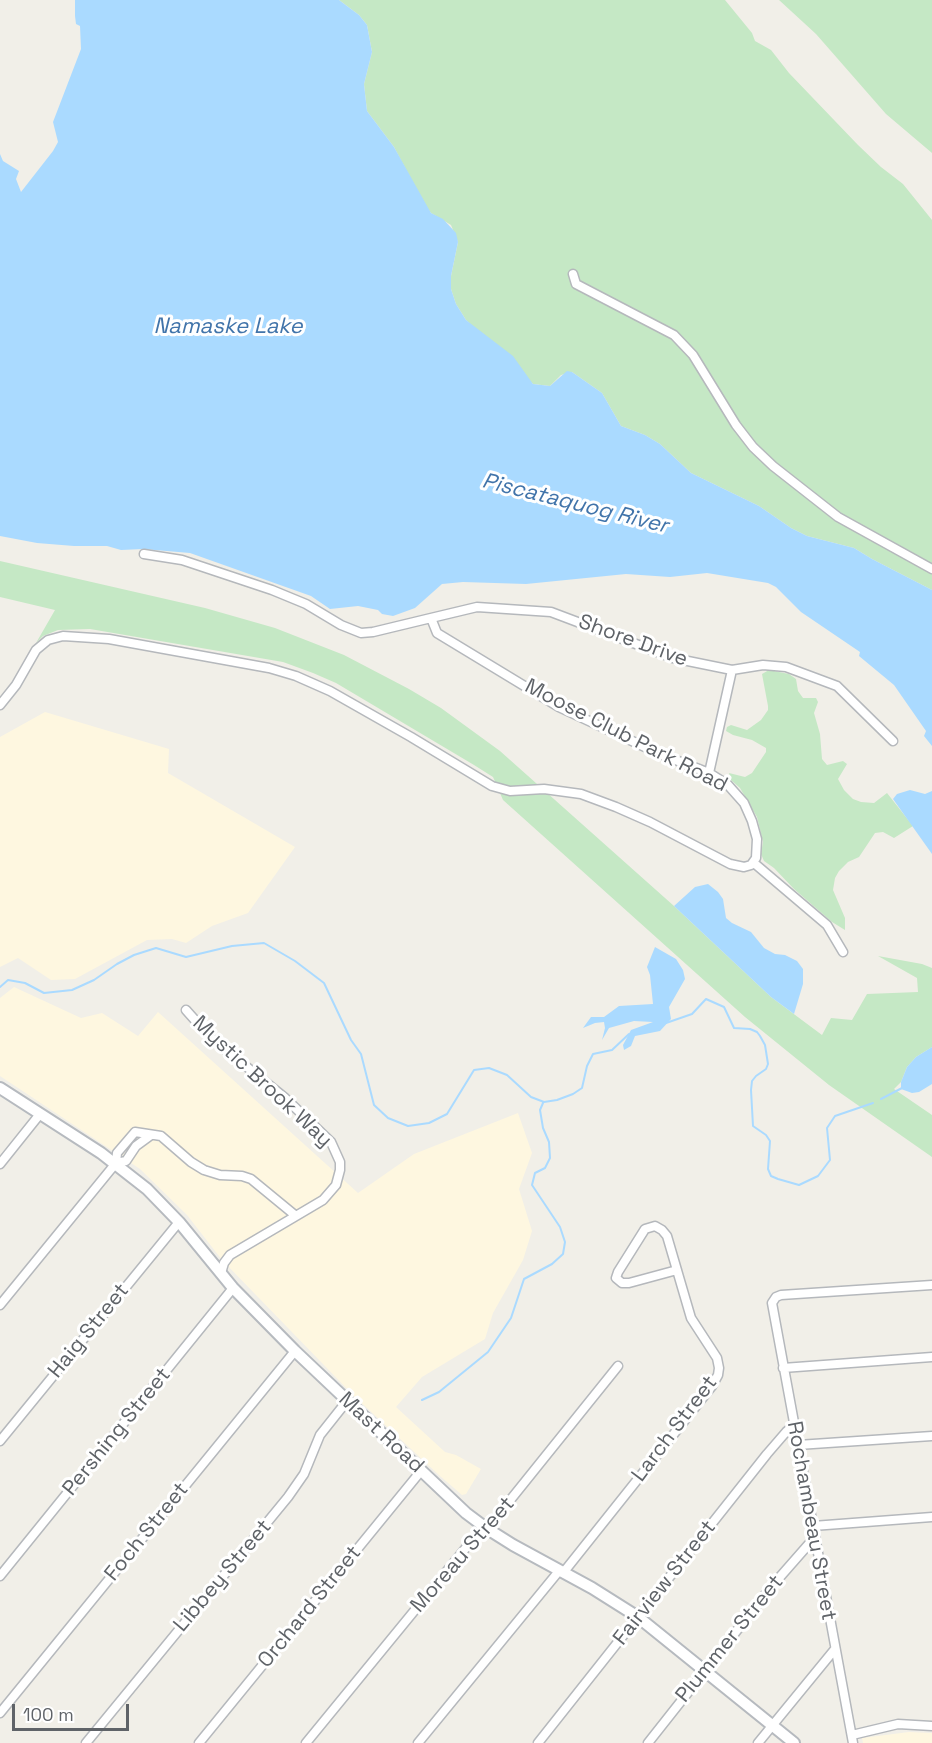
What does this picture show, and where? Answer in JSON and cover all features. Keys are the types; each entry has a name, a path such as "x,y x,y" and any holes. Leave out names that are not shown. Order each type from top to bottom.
{"main road":[{"name":"Mast Road","path":"0,1088 116,1163 147,1189 179,1222 233,1288 295,1352 421,1471 486,1528 638,1617 794,1743"}],"street":[{"path":"573,274 576,284 674,335 693,355 736,425 753,447 782,473 845,522 932,569"},
{"path":"144,554 182,560 272,590 306,604 341,625 361,633 431,618"},
{"name":"Shore Drive","path":"431,618 477,607 551,612 657,654 732,670"},
{"name":"Moose Club Park Road","path":"431,618 437,633 559,707 660,754 709,773 733,789 748,812 758,845 754,863"},
{"path":"0,705 16,685 36,650 48,640 63,636 109,639 269,668 296,676 330,691 492,786 510,791 563,790 590,797 650,822 730,864 744,867 754,863 827,925 843,952"},
{"path":"709,773 732,670 750,666 778,665 829,682 844,691 893,741"},
{"name":"Mystic Brook Way","path":"186,1010 211,1038 284,1097 335,1148 340,1162 336,1185 323,1200 230,1255 224,1263 221,1274"},
{"path":"0,1164 40,1114"},
{"path":"0,1305 116,1163 117,1153 135,1132 167,1140 191,1162 204,1170 220,1175 242,1176 251,1179 296,1215"},
{"path":"116,1163 126,1161 136,1146 151,1135"},
{"name":"Haig Street","path":"0,1441 179,1222"},
{"name":"Larch Street","path":"418,1743 712,1386 718,1375 717,1358 691,1318 677,1270 665,1232 659,1227 652,1226 642,1232 616,1278 625,1284 677,1270"},
{"name":"Rochambeau Street","path":"852,1739 772,1306 774,1300 781,1295 932,1285"},
{"name":"Pershing Street","path":"0,1576 233,1288"},
{"name":"Foch Street","path":"0,1713 295,1352"},
{"path":"783,1368 932,1357"},
{"name":"Moreau Street","path":"306,1743 469,1544 495,1519 618,1366"},
{"name":"Libbey Street","path":"86,1743 288,1497 304,1474 320,1435 347,1401"},
{"name":"Fairview Street","path":"538,1743 773,1447 794,1425"},
{"path":"798,1445 932,1436"},
{"name":"Orchard Street","path":"199,1743 421,1471"},
{"path":"813,1526 932,1517"},
{"name":"Plummer Street","path":"648,1743 779,1578 815,1537"},
{"path":"758,1743 835,1649"},
{"path":"852,1739 898,1724 932,1726"}],"shaded area":[{"path":"45,712 169,749 168,773 295,847 248,913 212,926 186,943 172,939 147,940 75,979 51,980 18,958 0,967 0,737"},
{"path":"14,987 81,1018 102,1013 138,1036 158,1012 358,1193 414,1154 518,1113 532,1153 519,1189 532,1231 523,1260 493,1313 485,1339 422,1377 396,1407 445,1452 456,1455 481,1469 466,1494 462,1495 440,1476 353,1395 222,1260 187,1215 140,1169 0,1076 0,998"},
{"path":"909,1732 932,1733 932,1743 863,1743 862,1738"}],"green space":[{"path":"339,0 725,0 752,33 755,41 771,50 789,73 858,145 903,184 932,220 932,590 854,548 807,536 759,506 691,473 660,444 645,435 621,426 602,393 572,372 561,375 550,386 533,384 466,320 456,304 451,289 451,276 458,242 451,225 431,213 424,204 394,147 367,111 364,84 372,52 367,25 359,15"},
{"path":"779,0 932,0 932,153 886,114 816,34"},
{"path":"0,561 205,608 275,628 344,655 409,689 441,708 500,751 674,906 771,997 822,1035 831,1018 852,1020 867,994 918,992 917,978 878,956 932,968 932,1047 916,1057 907,1067 901,1082 894,1089 932,1115 932,1157 829,1085 745,1017 503,800 493,777 336,683 283,662 90,629 58,630 43,636 36,643 55,610 0,597"},
{"path":"769,670 789,674 796,679 798,691 803,698 816,698 818,702 814,713 820,734 822,759 827,765 843,761 847,764 838,779 844,790 853,799 874,803 887,793 913,826 894,838 883,832 875,833 859,857 848,862 839,871 833,890 845,918 845,930 832,922 764,861 761,854 763,842 757,817 740,788 731,780 729,773 745,777 752,773 766,752 766,748 752,740 726,731 731,725 747,730 761,720 768,710 762,674"}],"water":[{"name":"Namaske Lake","path":"75,0 339,0 359,15 367,25 372,52 364,84 367,111 394,147 431,213 443,219 456,233 458,242 451,276 451,289 456,304 466,320 513,356 533,384 550,386 567,371 572,372 602,393 621,426 645,435 660,444 691,473 759,506 807,536 854,548 932,590 932,746 924,736 926,731 894,685 859,656 860,652 801,612 776,587 768,583 707,573 670,577 626,574 526,584 463,582 442,584 415,608 393,616 358,606 330,609 311,596 190,553 37,543 0,536 0,154 3,161 19,171 16,179 21,192 58,142 53,122 81,49 80,26 76,24 75,16"},
{"path":"910,790 925,794 932,791 932,854 893,799 897,794"},
{"path":"708,884 723,899 726,918 751,932 764,948 797,961 803,969 803,984 794,1014 771,997 674,906 695,887"},
{"path":"655,947 676,959 683,970 685,979 669,1007 671,1019 660,1031 635,1036 631,1046 624,1050 623,1045 631,1030 653,1022 634,1021 609,1028 602,1040 604,1022 583,1028 591,1017 604,1017 619,1006 653,1004 647,967"},
{"path":"932,1047 932,1084 919,1092 912,1093 901,1089 901,1082 907,1067 916,1057"}],"waterway":[{"path":"0,987 8,980 25,983 44,993 72,990 94,980 134,955 156,948 186,957 232,946 264,943 295,961 324,983 351,1040 361,1054 374,1105 388,1118 408,1126 429,1123 447,1114 474,1070 489,1068 507,1075 531,1097 544,1102 573,1094 582,1088 587,1066 593,1054 612,1050 629,1034"},
{"path":"666,1023 692,1014 706,999 724,1007 734,1028 750,1029 760,1036 765,1045 768,1064 766,1069 752,1081 753,1126 766,1135 770,1141 768,1169 771,1176 778,1179 799,1185 818,1176 830,1160 827,1128 835,1116 873,1103"},
{"path":"881,1099 902,1088"},
{"path":"422,1400 439,1392 488,1352 511,1318 524,1279 552,1264 563,1254 565,1242 560,1227 532,1185 535,1173 545,1168 550,1158 549,1142 543,1128 540,1110 543,1103"}],"water label":[{"name":"Piscataquog River","path":"575,504"}]}
